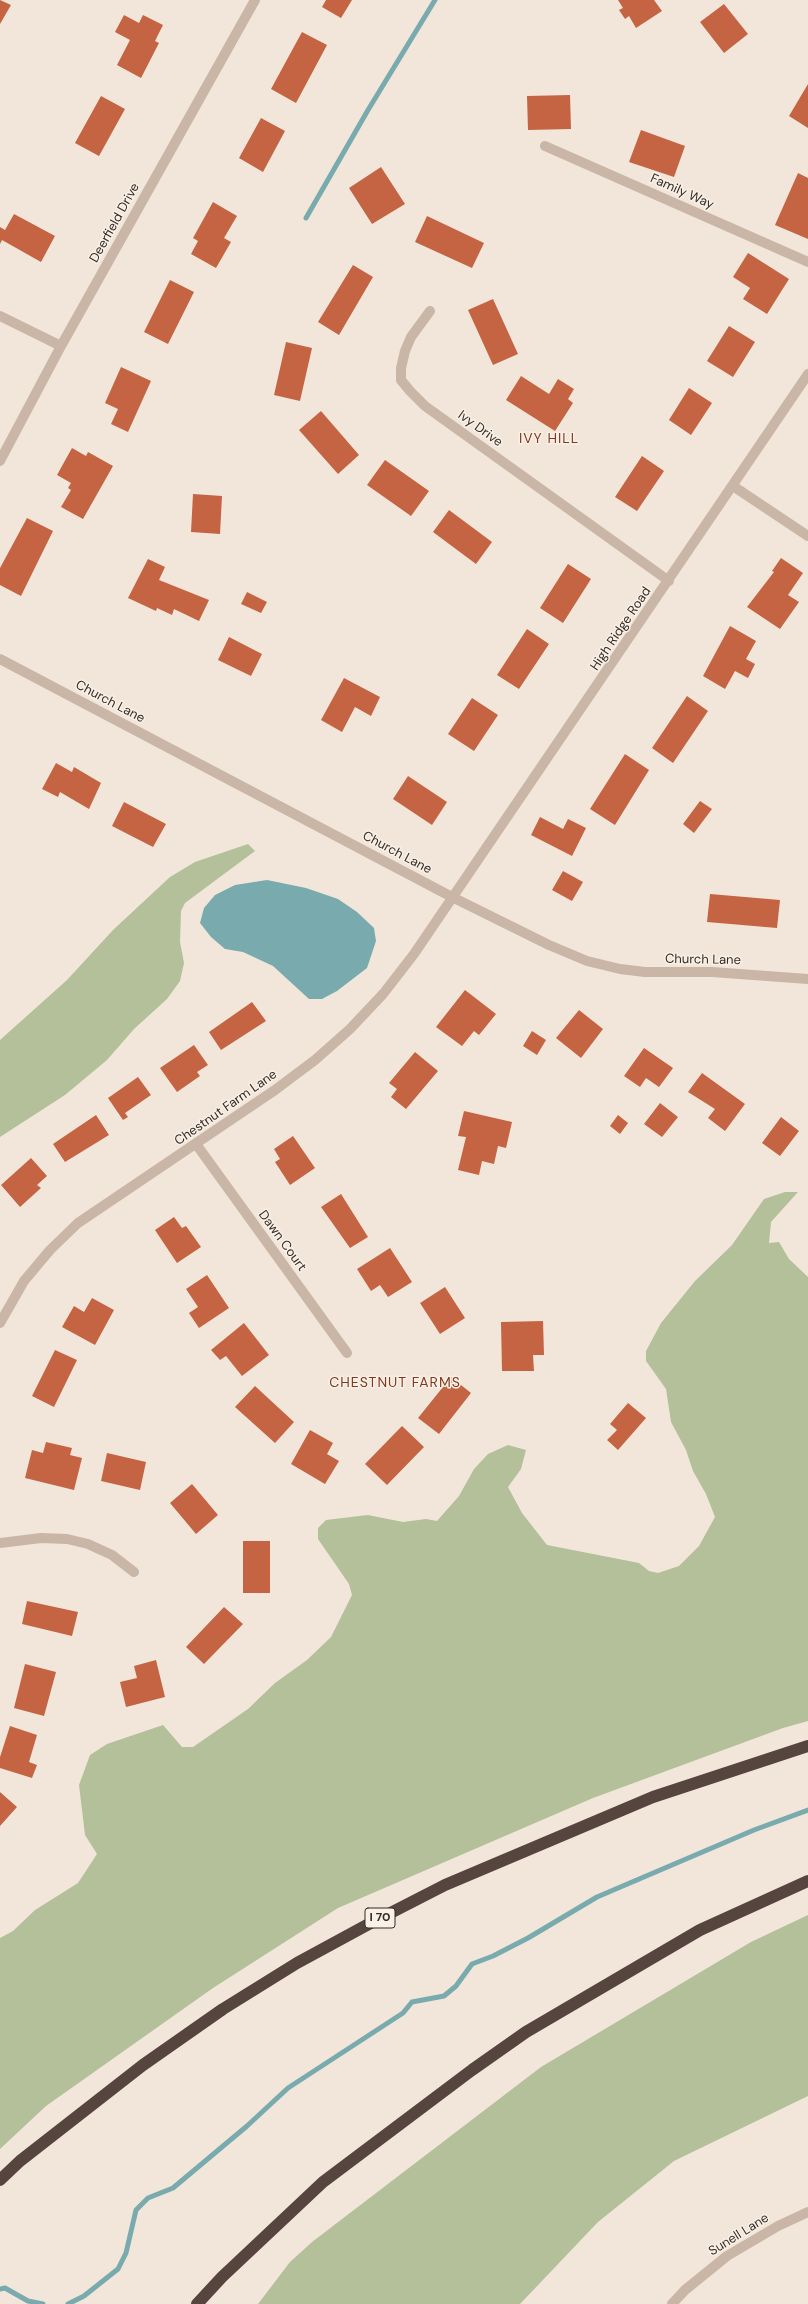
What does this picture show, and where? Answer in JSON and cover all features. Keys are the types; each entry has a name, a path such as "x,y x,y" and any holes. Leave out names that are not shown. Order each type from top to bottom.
{"highway":[{"name":"I 70","path":"0,2180 20,2161 81,2111 192,2030 297,1964 367,1925 445,1884 646,1800 808,1746"},
{"path":"197,2304 222,2277 323,2182 502,2049 604,1985 700,1930 808,1881"}],"street":[{"name":"Deerfield Drive","path":"0,461 61,346 256,0"},
{"name":"Family Way","path":"545,146 808,262"},
{"name":"Ivy Drive","path":"430,311 411,337 405,351 401,368 402,380 410,391 425,406 669,581"},
{"path":"0,316 61,346"},
{"name":"High Ridge Road","path":"452,897 669,581 808,374"},
{"path":"733,486 808,536"},
{"name":"Church Lane","path":"0,659 452,897 549,945 587,961 620,969 645,972 712,972 808,979"},
{"name":"Chestnut Farm Lane","path":"0,1323 24,1281 50,1250 78,1223 275,1090 315,1060 350,1029 383,994 414,954 452,897"},
{"name":"Dawn Court","path":"196,1144 347,1353"},
{"path":"0,1543 41,1538 67,1539 88,1544 112,1555 134,1572"},
{"name":"Sunell Lane","path":"672,2304 684,2290 727,2256 778,2226 808,2212"}],"green space":[{"path":"248,844 255,851 185,903 181,911 180,942 184,963 180,981 167,999 134,1029 107,1060 65,1095 0,1137 0,1040 67,980 113,930 170,877 195,862"},
{"path":"785,1192 798,1192 771,1222 769,1243 779,1242 789,1259 808,1277 808,1721 783,1728 593,1798 338,1908 213,1988 46,2106 0,2149 0,1938 13,1931 35,1910 78,1883 97,1854 85,1835 79,1785 90,1755 107,1744 163,1725 182,1747 193,1747 248,1709 275,1683 307,1660 331,1637 352,1595 349,1584 318,1539 318,1528 326,1520 368,1515 403,1522 426,1519 437,1521 459,1496 474,1469 488,1454 508,1445 526,1450 521,1469 508,1487 522,1513 547,1545 639,1563 649,1571 658,1573 679,1566 699,1546 715,1517 706,1494 693,1471 686,1450 671,1422 666,1389 646,1361 646,1351 661,1323 695,1281 732,1245 764,1199"},
{"path":"808,1915 808,2096 674,2161 598,2222 520,2304 258,2304 290,2262 312,2242 541,2067 751,1942"}],"water":[{"path":"267,880 306,888 338,899 357,912 374,928 376,941 367,968 337,991 322,999 309,999 273,966 243,952 225,949 211,937 200,923 204,908 215,895 235,885"}],"building":[{"path":"0,0 11,5 0,24"},
{"path":"326,0 352,0 341,18 322,7"},
{"path":"618,0 654,0 662,11 636,28 629,16 625,19 619,10 623,8"},
{"path":"724,4 748,34 724,53 700,22"},
{"path":"124,15 139,23 143,15 163,25 155,41 159,43 141,78 117,65 130,40 115,32"},
{"path":"302,32 327,45 296,103 271,89"},
{"path":"808,84 808,128 789,116"},
{"path":"570,95 571,129 528,130 527,96"},
{"path":"101,96 125,109 99,156 75,143"},
{"path":"261,118 285,131 263,172 239,158"},
{"path":"641,130 685,146 674,177 629,162"},
{"path":"381,167 405,204 372,224 349,188"},
{"path":"798,173 808,178 808,239 775,225"},
{"path":"213,202 237,216 224,238 231,242 216,268 191,254 198,241 193,238"},
{"path":"14,214 55,236 41,262 2,240 0,244 0,227 5,230"},
{"path":"427,216 484,243 472,268 415,242"},
{"path":"748,253 789,279 767,314 743,299 750,288 733,277"},
{"path":"353,265 373,277 339,335 318,322"},
{"path":"170,280 194,292 168,344 144,332"},
{"path":"493,299 518,354 493,365 468,310"},
{"path":"729,326 755,342 733,377 707,361"},
{"path":"286,342 312,348 300,401 274,395"},
{"path":"121,367 151,381 128,432 111,424 118,409 105,403"},
{"path":"521,376 549,394 558,379 574,389 568,399 573,403 555,431 506,400"},
{"path":"689,388 712,403 691,435 669,420"},
{"path":"321,411 359,455 338,474 299,430"},
{"path":"72,448 86,456 88,452 113,466 83,519 61,507 71,490 68,488 71,483 57,475"},
{"path":"642,456 664,471 637,511 615,497"},
{"path":"385,460 429,491 411,516 367,485"},
{"path":"193,494 222,496 220,534 191,532"},
{"path":"449,510 492,542 476,564 433,532"},
{"path":"27,518 53,531 21,596 0,585 0,568"},
{"path":"781,558 803,573 788,595 799,602 780,629 747,607 774,572 772,571"},
{"path":"148,559 165,567 159,580 209,600 199,621 174,609 172,615 157,608 156,611 128,598"},
{"path":"568,564 591,579 563,623 540,608"},
{"path":"247,592 267,602 261,613 241,604"},
{"path":"730,626 756,641 746,659 755,664 748,678 735,671 725,689 703,676"},
{"path":"527,629 549,644 519,689 497,675"},
{"path":"229,637 262,654 251,676 218,660"},
{"path":"344,678 380,697 371,716 355,707 342,732 321,720"},
{"path":"687,696 708,711 673,763 652,748"},
{"path":"472,698 498,715 474,751 448,734"},
{"path":"625,754 649,770 615,825 590,809"},
{"path":"56,763 72,772 74,767 101,783 89,809 60,792 58,797 42,789"},
{"path":"408,776 447,802 432,825 393,799"},
{"path":"700,801 712,809 694,833 683,824"},
{"path":"124,802 166,824 153,847 112,826"},
{"path":"540,817 563,829 568,819 586,828 572,856 531,835"},
{"path":"563,871 583,882 572,901 552,890"},
{"path":"710,894 780,900 777,928 707,922"},
{"path":"465,990 496,1014 479,1035 474,1031 462,1046 436,1027"},
{"path":"252,1002 266,1021 221,1050 209,1032"},
{"path":"579,1010 603,1029 581,1058 556,1038"},
{"path":"532,1031 546,1040 537,1055 523,1046"},
{"path":"194,1045 208,1065 197,1072 200,1076 177,1092 160,1068"},
{"path":"644,1048 673,1068 659,1087 646,1078 640,1087 624,1076"},
{"path":"415,1052 438,1071 406,1109 391,1097 397,1089 389,1083"},
{"path":"702,1073 745,1104 725,1131 708,1118 715,1109 688,1092"},
{"path":"138,1077 151,1095 125,1113 128,1117 123,1120 108,1098"},
{"path":"660,1103 678,1117 662,1137 644,1124"},
{"path":"464,1111 512,1122 506,1148 498,1146 494,1164 482,1161 479,1175 458,1170 466,1137 458,1136"},
{"path":"96,1115 109,1135 65,1162 53,1144"},
{"path":"618,1115 628,1123 620,1134 610,1126"},
{"path":"781,1117 799,1131 780,1156 762,1143"},
{"path":"293,1136 315,1168 290,1185 275,1162 280,1159 274,1149"},
{"path":"31,1158 47,1176 37,1185 41,1188 20,1207 1,1185"},
{"path":"341,1194 368,1237 350,1248 321,1207"},
{"path":"174,1217 182,1228 186,1226 201,1247 177,1263 155,1230"},
{"path":"390,1248 412,1282 388,1297 380,1285 371,1291 357,1269"},
{"path":"207,1275 229,1308 199,1328 189,1313 198,1307 186,1289"},
{"path":"445,1287 465,1318 440,1334 420,1303"},
{"path":"92,1298 114,1310 95,1345 62,1327 74,1306 84,1312"},
{"path":"543,1321 544,1355 533,1355 534,1371 502,1371 501,1322"},
{"path":"244,1323 269,1355 242,1376 226,1356 220,1360 211,1350"},
{"path":"55,1350 77,1360 54,1407 32,1396"},
{"path":"451,1377 471,1393 439,1434 418,1418"},
{"path":"255,1386 294,1422 275,1443 235,1407"},
{"path":"628,1403 646,1418 618,1450 607,1440 617,1430 610,1424"},
{"path":"402,1426 424,1447 387,1485 365,1464"},
{"path":"310,1430 333,1443 327,1454 339,1461 325,1484 291,1464"},
{"path":"46,1442 72,1448 70,1455 82,1458 74,1490 25,1478 32,1450 43,1453"},
{"path":"107,1453 146,1462 140,1490 101,1481"},
{"path":"192,1484 218,1515 196,1534 170,1503"},
{"path":"243,1541 270,1541 270,1593 243,1593"},
{"path":"27,1601 78,1612 72,1636 22,1624"},
{"path":"224,1607 243,1624 204,1664 186,1647"},
{"path":"156,1660 165,1697 126,1707 120,1682 137,1678 134,1666"},
{"path":"25,1664 56,1672 44,1716 14,1708"},
{"path":"10,1726 37,1735 29,1762 37,1765 32,1778 0,1768 0,1757"},
{"path":"0,1792 17,1807 0,1826"}],"waterway":[{"path":"306,218 368,110 435,0"},
{"path":"68,2304 84,2296 118,2269 126,2253 136,2210 148,2198 173,2188 247,2126 288,2088 403,2013 412,2002 444,1996 456,1986 472,1964 493,1956 528,1938 597,1897 754,1830 808,1810"},
{"path":"0,2289 5,2288 28,2301 43,2304"}],"district":[{"name":"IVY HILL","path":"549,439"},
{"name":"CHESTNUT FARMS","path":"395,1383"}]}
